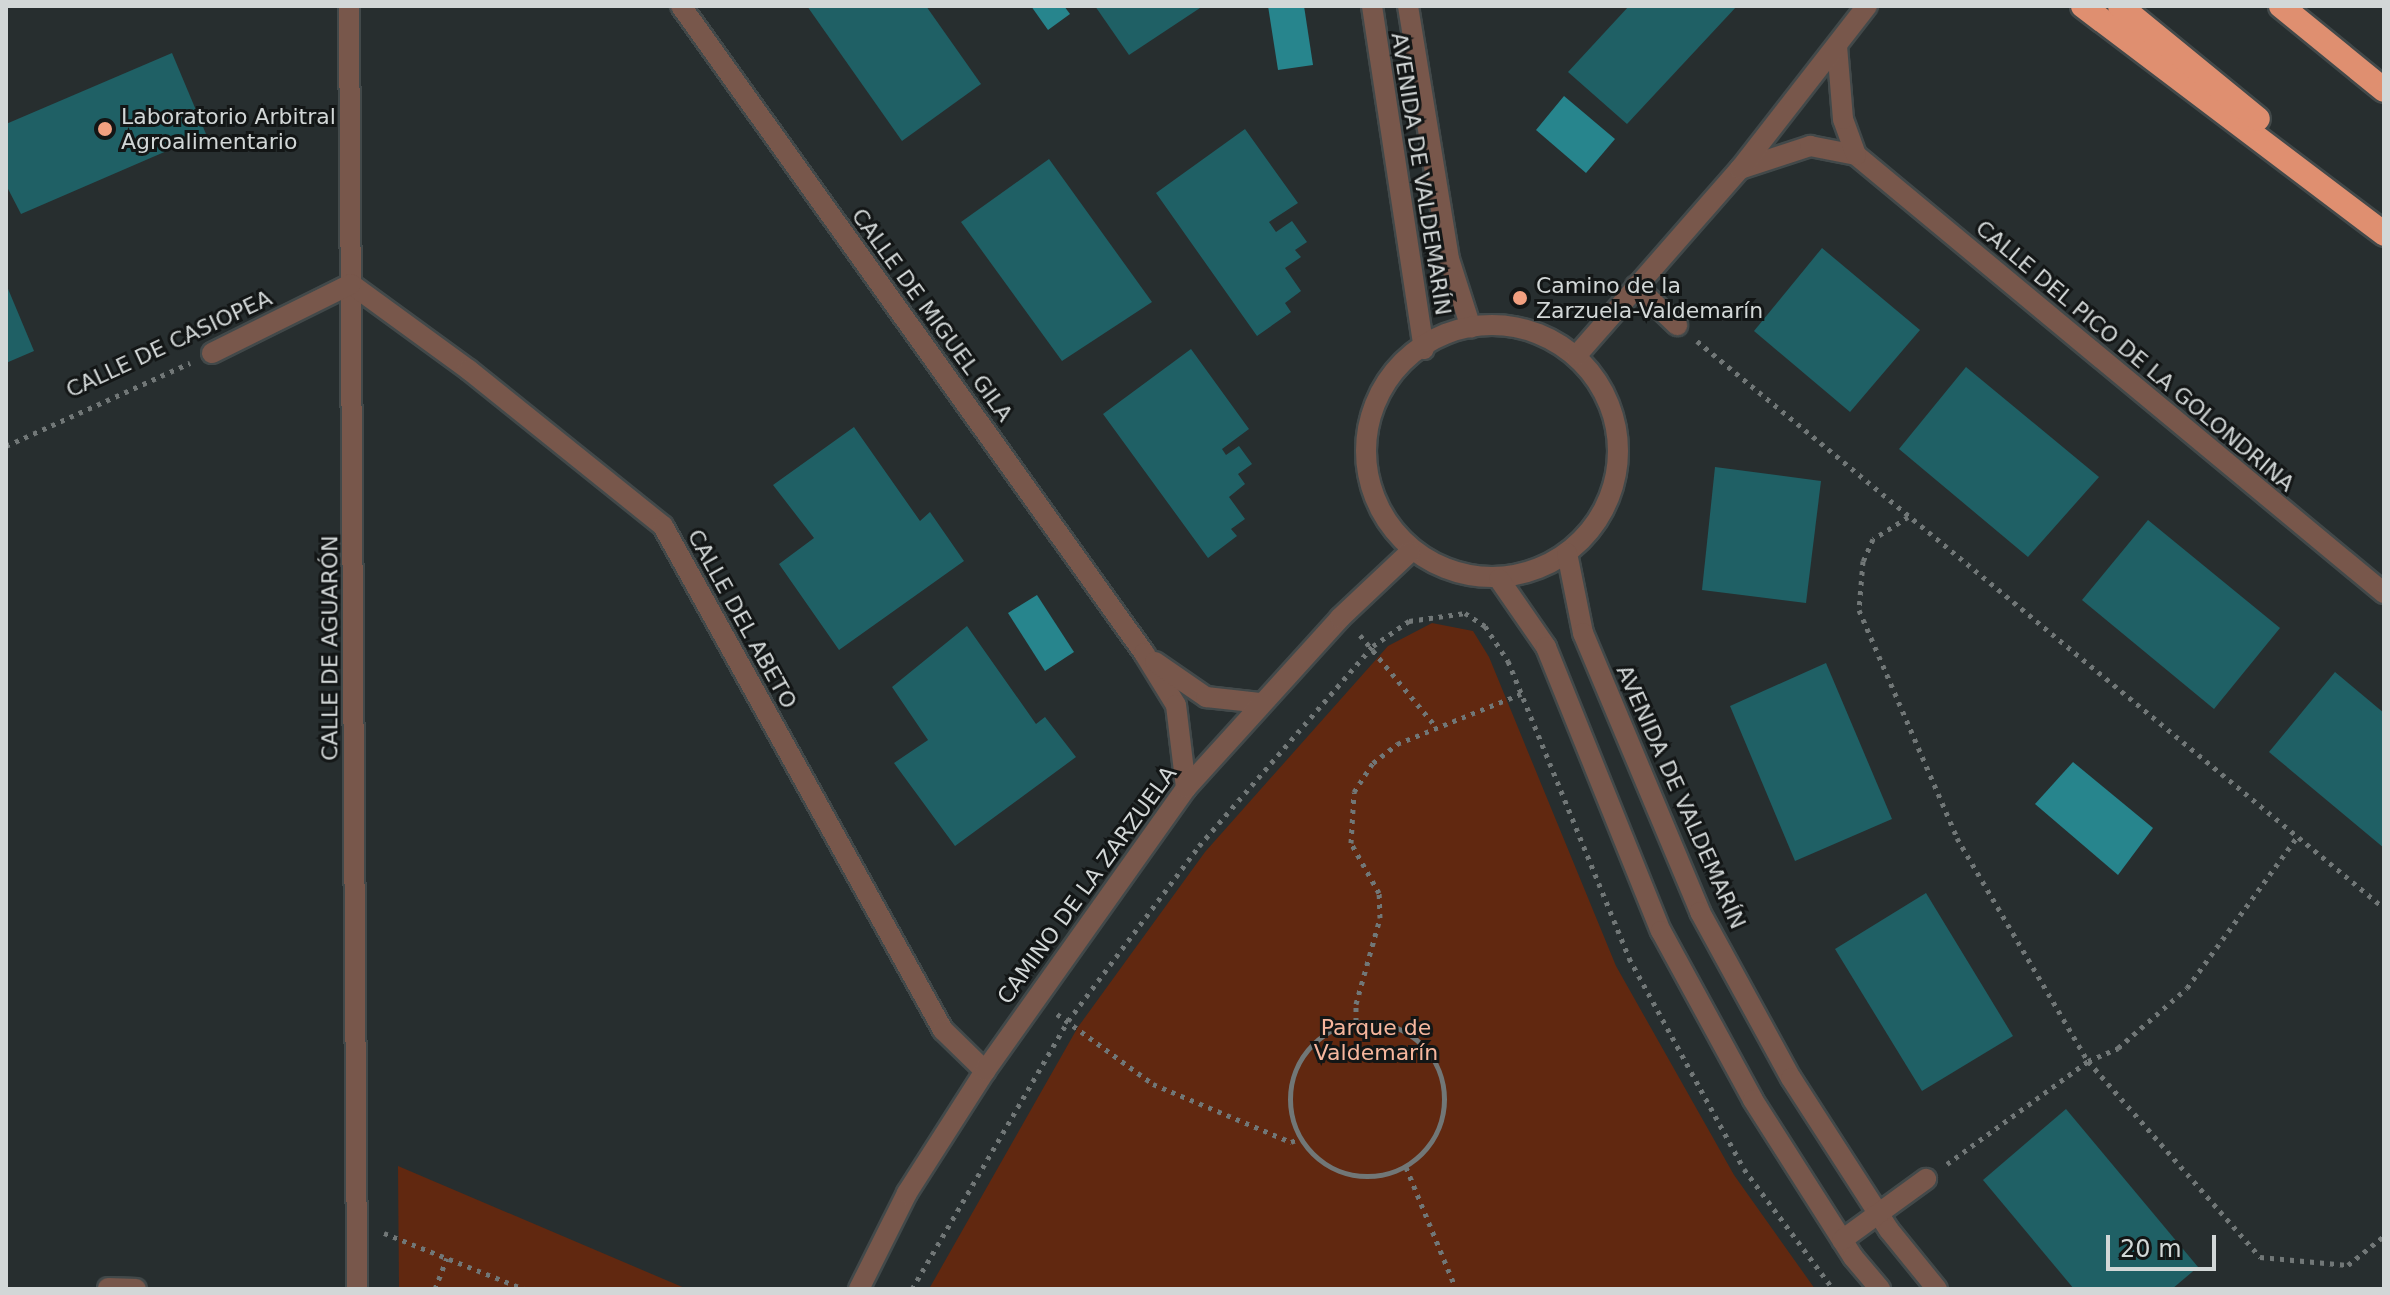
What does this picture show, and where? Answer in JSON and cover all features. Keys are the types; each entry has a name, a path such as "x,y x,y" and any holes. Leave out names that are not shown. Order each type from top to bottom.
{"highway":[{"path":"2083,6 2384,234"},
{"path":"2120,6 2384,222"},
{"path":"2281,6 2384,90"}],"street":[{"name":"CALLE DE AGUARÓN","path":"349,6 357,1289"},
{"name":"CALLE DE MIGUEL GILA","path":"681,6 1144,653 1176,705 1186,788"},
{"name":"AVENIDA DE VALDEMARÍN","path":"1372,6 1424,349"},
{"name":"AVENIDA DE VALDEMARÍN","path":"1408,6 1449,259 1471,328"},
{"path":"1577,355 1740,169 1867,6"},
{"path":"1837,46 1843,119 1856,155"},
{"name":"CALLE DEL PICO DE LA GOLONDRINA","path":"1740,169 1810,146 1856,155 2384,593"},
{"name":"CALLE DE CASIOPEA","path":"212,353 351,284"},
{"name":"CALLE DEL ABETO","path":"351,284 469,370 663,526 943,1030 985,1071"},
{"path":"1636,286 1677,325"},
{"path":"1517,326 1558,341 1577,355 1605,390 1618,459 1597,520 1567,553 1499,579 1452,575 1410,552 1372,498 1366,433 1393,372 1445,333 1471,328 1517,326"},
{"name":"CAMINO DE LA ZARZUELA","path":"859,1289 907,1193 985,1071 1032,999 1186,788 1340,618 1410,552"},
{"name":"AVENIDA DE VALDEMARÍN","path":"1567,553 1583,633 1700,912 1791,1078 1878,1213 1937,1289"},
{"path":"1499,579 1546,647 1661,931 1753,1100 1842,1240 1880,1289"},
{"name":"CALLE DE MIGUEL GILA","path":"1144,653 1206,697 1260,703"},
{"path":"1842,1240 1926,1179"},
{"path":"108,1288 136,1289"}],"path":[{"path":"1677,325 1870,480 1908,517 2384,908"},
{"name":"CALLE DE CASIOPEA","path":"6,446 212,353"},
{"path":"1908,517 1873,539 1863,561 1859,610 1957,838 2088,1061 2260,1257 2348,1265 2384,1236"},
{"path":"912,1289 1068,1021 1199,846 1373,646 1409,621 1465,613 1498,642 1629,958 1744,1169 1833,1289"},
{"path":"1340,618 1373,646 1436,727"},
{"path":"1356,1021 1356,1004 1380,918 1379,893 1351,843 1354,792 1373,763 1397,744 1521,694"},
{"path":"1926,1179 2088,1061 2118,1048 2187,988 2298,836"},
{"path":"1032,999 1068,1021 1153,1084 1291,1142 1299,1139"},
{"path":"1356,1021 1386,1023 1414,1036 1434,1059 1444,1088 1443,1119 1429,1146 1406,1167 1377,1177 1347,1175 1319,1162 1299,1139 1289,1110 1290,1079 1304,1051 1327,1031 1356,1021"},
{"path":"1406,1167 1456,1289"},
{"path":"357,1222 524,1289"},
{"path":"435,1289 447,1258"}],"green space":[{"name":"Parque de Valdemarín","path":"1432,623 1473,631 1489,657 1616,966 1734,1175 1815,1289 929,1289 1078,1027 1205,852 1388,646"},
{"path":"398,1166 687,1289 399,1289"}],"water":[{"path":"1031,6 1064,6 1070,14 1048,30"},
{"path":"1268,6 1304,6 1313,65 1278,70"},
{"path":"1564,96 1615,139 1586,173 1536,130"},
{"path":"1037,595 1074,652 1045,671 1008,613"},
{"path":"2073,762 2153,828 2118,875 2035,804"}],"building":[{"path":"807,6 926,6 981,84 902,141"},
{"path":"1095,6 1203,6 1129,55"},
{"path":"1629,6 1737,6 1627,124 1568,72"},
{"name":"Laboratorio Arbitral Agroalimentario","path":"172,53 206,134 21,214 6,185 6,124"},
{"path":"1245,129 1298,203 1269,222 1276,232 1292,221 1307,242 1295,250 1301,257 1285,268 1301,291 1285,303 1291,312 1257,336 1156,193"},
{"path":"1049,159 1152,302 1062,361 961,222"},
{"path":"1822,248 1920,330 1850,412 1754,331"},
{"path":"6,284 34,351 6,363"},
{"path":"1191,349 1249,429 1222,449 1226,455 1239,446 1252,464 1238,474 1245,484 1229,497 1245,519 1231,529 1237,536 1208,558 1103,414"},
{"path":"1966,367 2099,477 2028,557 1899,449"},
{"path":"854,427 920,521 930,512 964,561 839,650 779,564 814,538 773,485"},
{"path":"1715,467 1821,481 1806,603 1702,590"},
{"path":"2148,520 2280,628 2214,709 2082,600"},
{"path":"967,626 1036,724 1045,717 1076,757 955,846 894,763 928,740 892,687"},
{"path":"1826,663 1892,819 1795,861 1730,706"},
{"path":"2335,672 2384,713 2384,848 2269,752"},
{"path":"1926,893 2013,1036 1922,1091 1835,949"},
{"path":"2066,1109 2198,1267 2172,1289 2074,1289 1983,1180"}],"place":[{"name":"Laboratorio Arbitral Agroalimentario","path":"105,129"},
{"name":"Camino de la Zarzuela-Valdemarín","path":"1520,298"}]}
